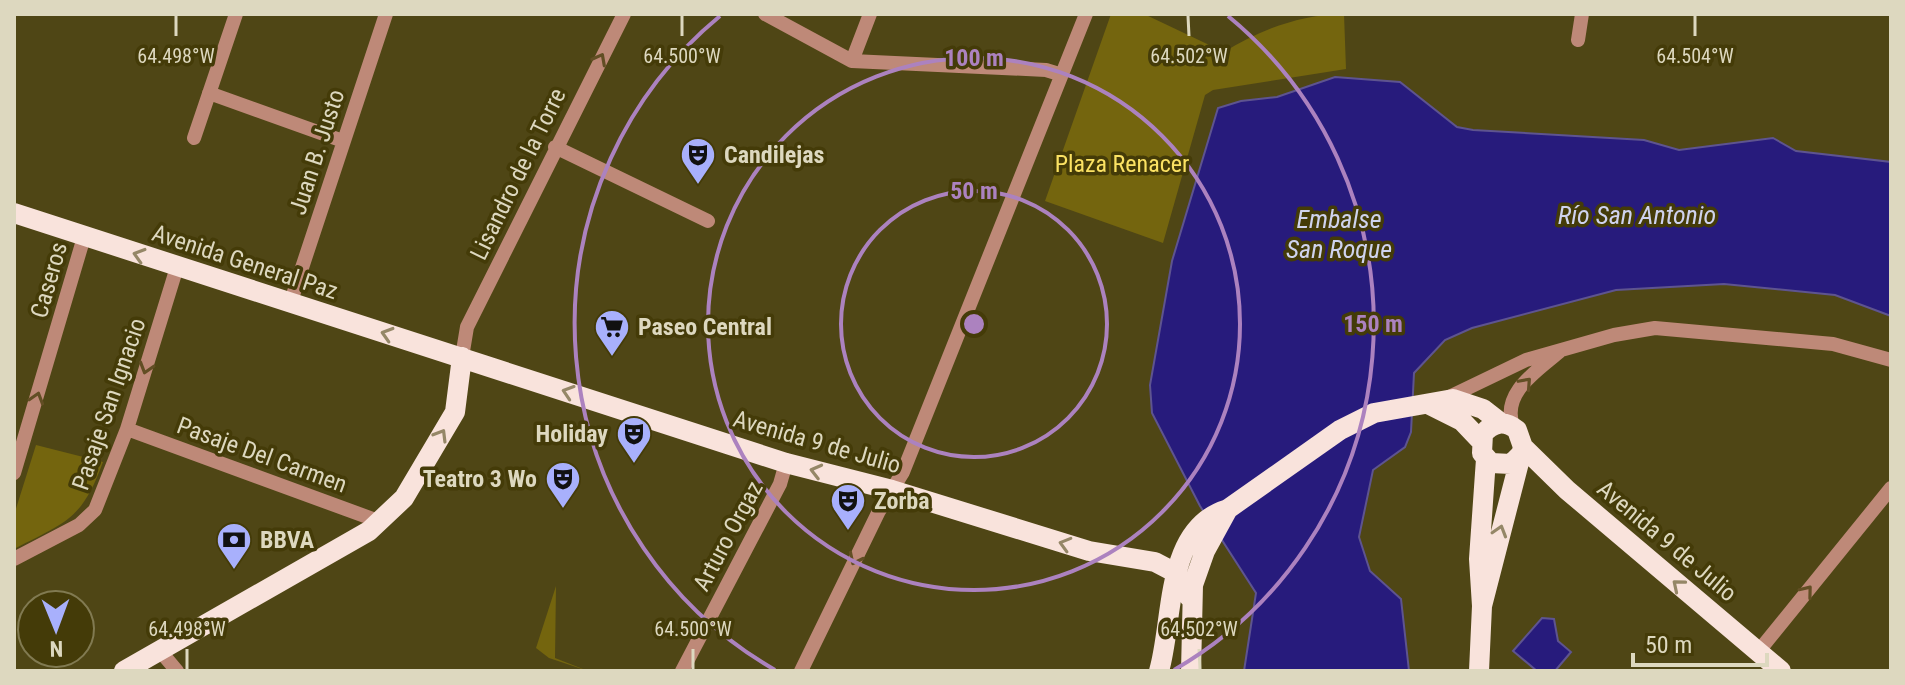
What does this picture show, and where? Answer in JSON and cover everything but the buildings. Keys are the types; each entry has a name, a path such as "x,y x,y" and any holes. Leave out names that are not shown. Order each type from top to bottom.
{"main road":[{"name":"Avenida General Paz","path":"14,213 462,357"},
{"name":"Avenida 9 de Julio","path":"462,357 786,463 892,490 1089,551 1164,565 1176,573"},
{"path":"124,671 381,522 404,498 455,412 462,357"},
{"path":"1141,560 1161,553 1362,418 1389,409 1462,400 1483,409 1521,435 1522,450 1482,606"},
{"path":"1435,402 1462,421 1505,466 1522,450"},
{"path":"1479,671 1483,445 1507,425"},
{"name":"Avenida 9 de Julio","path":"1522,450 1781,671"},
{"path":"1159,671 1176,573 1191,538 1221,512"},
{"path":"1191,671 1190,598 1200,563 1221,512"},
{"path":"1176,573 1190,598"}],"street":[{"path":"194,138 236,14"},
{"name":"Juan B. Justo","path":"290,304 386,14"},
{"name":"Lisandro de la Torre","path":"462,357 467,327 624,14"},
{"path":"765,14 852,61 1046,70 1059,74"},
{"path":"852,61 870,14"},
{"path":"801,671 903,472 1010,209 1059,74 1086,14"},
{"path":"1578,40 1582,14"},
{"path":"209,93 343,141"},
{"path":"555,147 708,221"},
{"name":"Caseros","path":"14,473 84,237"},
{"name":"Pasaje San Ignacio","path":"14,559 79,525 95,510 127,429 177,267"},
{"path":"1435,402 1458,395 1499,371 1562,349 1655,328 1693,329 1833,344 1891,360"},
{"path":"1507,425 1519,389 1562,349"},
{"path":"1483,445 1485,394 1499,371"},
{"name":"Pasaje Del Carmen","path":"127,429 381,522"},
{"name":"Arturo Orgaz","path":"682,671 780,484 786,463"},
{"path":"1758,652 1891,488"},
{"path":"161,652 177,671"}],"green space":[{"name":"Plaza Renacer","path":"1111,14 1144,14 1224,52 1281,25 1312,17 1344,14 1346,69 1213,90 1205,95 1163,243 1045,201"},
{"path":"36,445 103,462 88,496 70,517 14,549 14,515"},
{"path":"556,586 555,658 588,671 549,658 536,648"}],"water":[{"name":"Embalse San Roque","path":"1335,77 1400,82 1457,127 1473,130 1644,140 1679,150 1773,138 1796,151 1891,162 1891,316 1835,295 1724,284 1616,290 1472,328 1445,340 1414,373 1411,432 1405,447 1373,470 1359,537 1370,571 1401,599 1409,671 1244,671 1256,593 1200,506 1152,413 1150,385 1172,261 1218,108 1241,101 1277,97"},
{"path":"1542,618 1554,619 1558,641 1571,652 1555,671 1537,671 1513,651"}],"place":[{"name":"Candilejas","path":"698,186"},
{"name":"Paseo Central","path":"612,358"},
{"name":"Holiday","path":"634,465"},
{"name":"Teatro 3 Wo","path":"563,510"},
{"name":"Zorba","path":"848,532"},
{"name":"BBVA","path":"234,571"}],"water label":[{"name":"Río San Antonio","path":"1637,215"}]}
